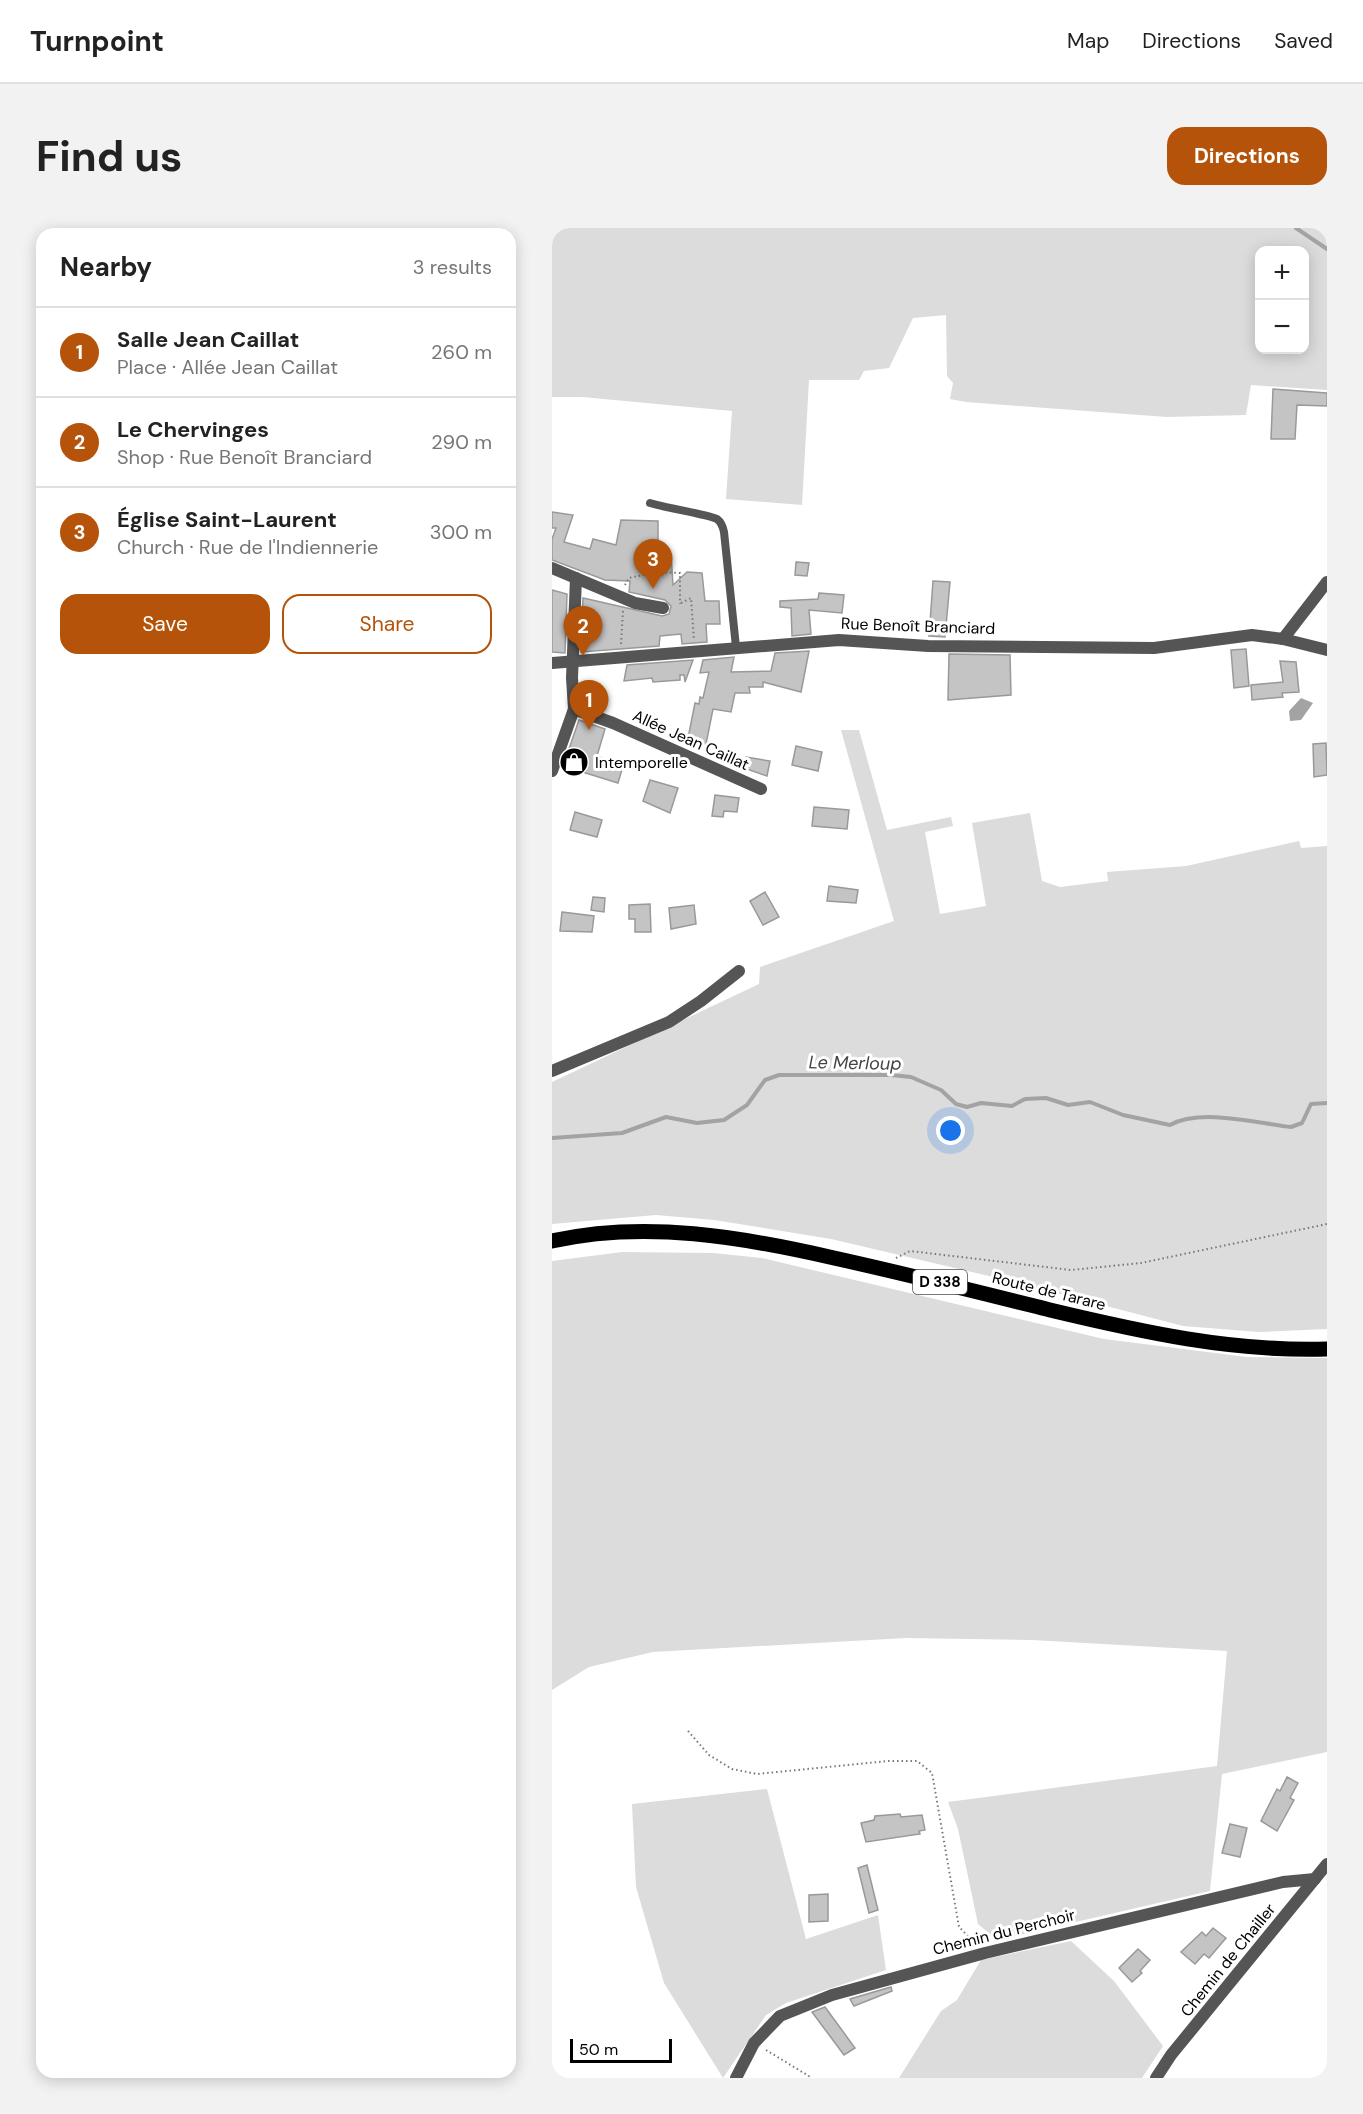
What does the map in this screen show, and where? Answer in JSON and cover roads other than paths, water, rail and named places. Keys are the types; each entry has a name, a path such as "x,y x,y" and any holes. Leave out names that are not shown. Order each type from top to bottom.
{"main road":[{"name":"Route de Tarare","path":"552,1241 602,1234 698,1233 770,1242 1170,1337 1245,1347 1327,1349"}],"street":[{"path":"552,568 621,598 663,609"},
{"path":"552,771 574,710 572,663 576,578"},
{"path":"1283,639 1327,582"},
{"name":"Rue Benoît Branciard","path":"552,663 839,640 928,646 1154,648 1236,636 1283,639 1327,650"},
{"name":"Allée Jean Caillat","path":"574,710 613,723 761,789"},
{"path":"552,1071 669,1022 701,1001 739,971"},
{"name":"Chemin de Chailler","path":"1156,2078 1171,2055 1327,1864"},
{"name":"Chemin du Perchoir","path":"736,2078 754,2043 780,2016 832,1995 985,1953 1282,1882 1315,1879"}],"lane":[{"path":"650,503 681,512 707,515 721,524 724,532 736,647"}],"waterway":[{"path":"1296,228 1327,249"},
{"name":"Le Merloup","path":"552,1138 622,1133 666,1117 697,1123 724,1120 747,1105 765,1080 779,1075 911,1077 941,1090 956,1104 967,1107 981,1103 1012,1106 1025,1099 1046,1098 1068,1105 1090,1102 1123,1115 1170,1125 1182,1120 1213,1117 1291,1127 1302,1123 1311,1104 1327,1103"}],"place":[{"name":"Église Saint-Laurent","path":"653,589"},
{"name":"Le Chervinges","path":"583,656"},
{"name":"Salle Jean Caillat","path":"589,730"},
{"name":"Intemporelle","path":"574,762"}]}
